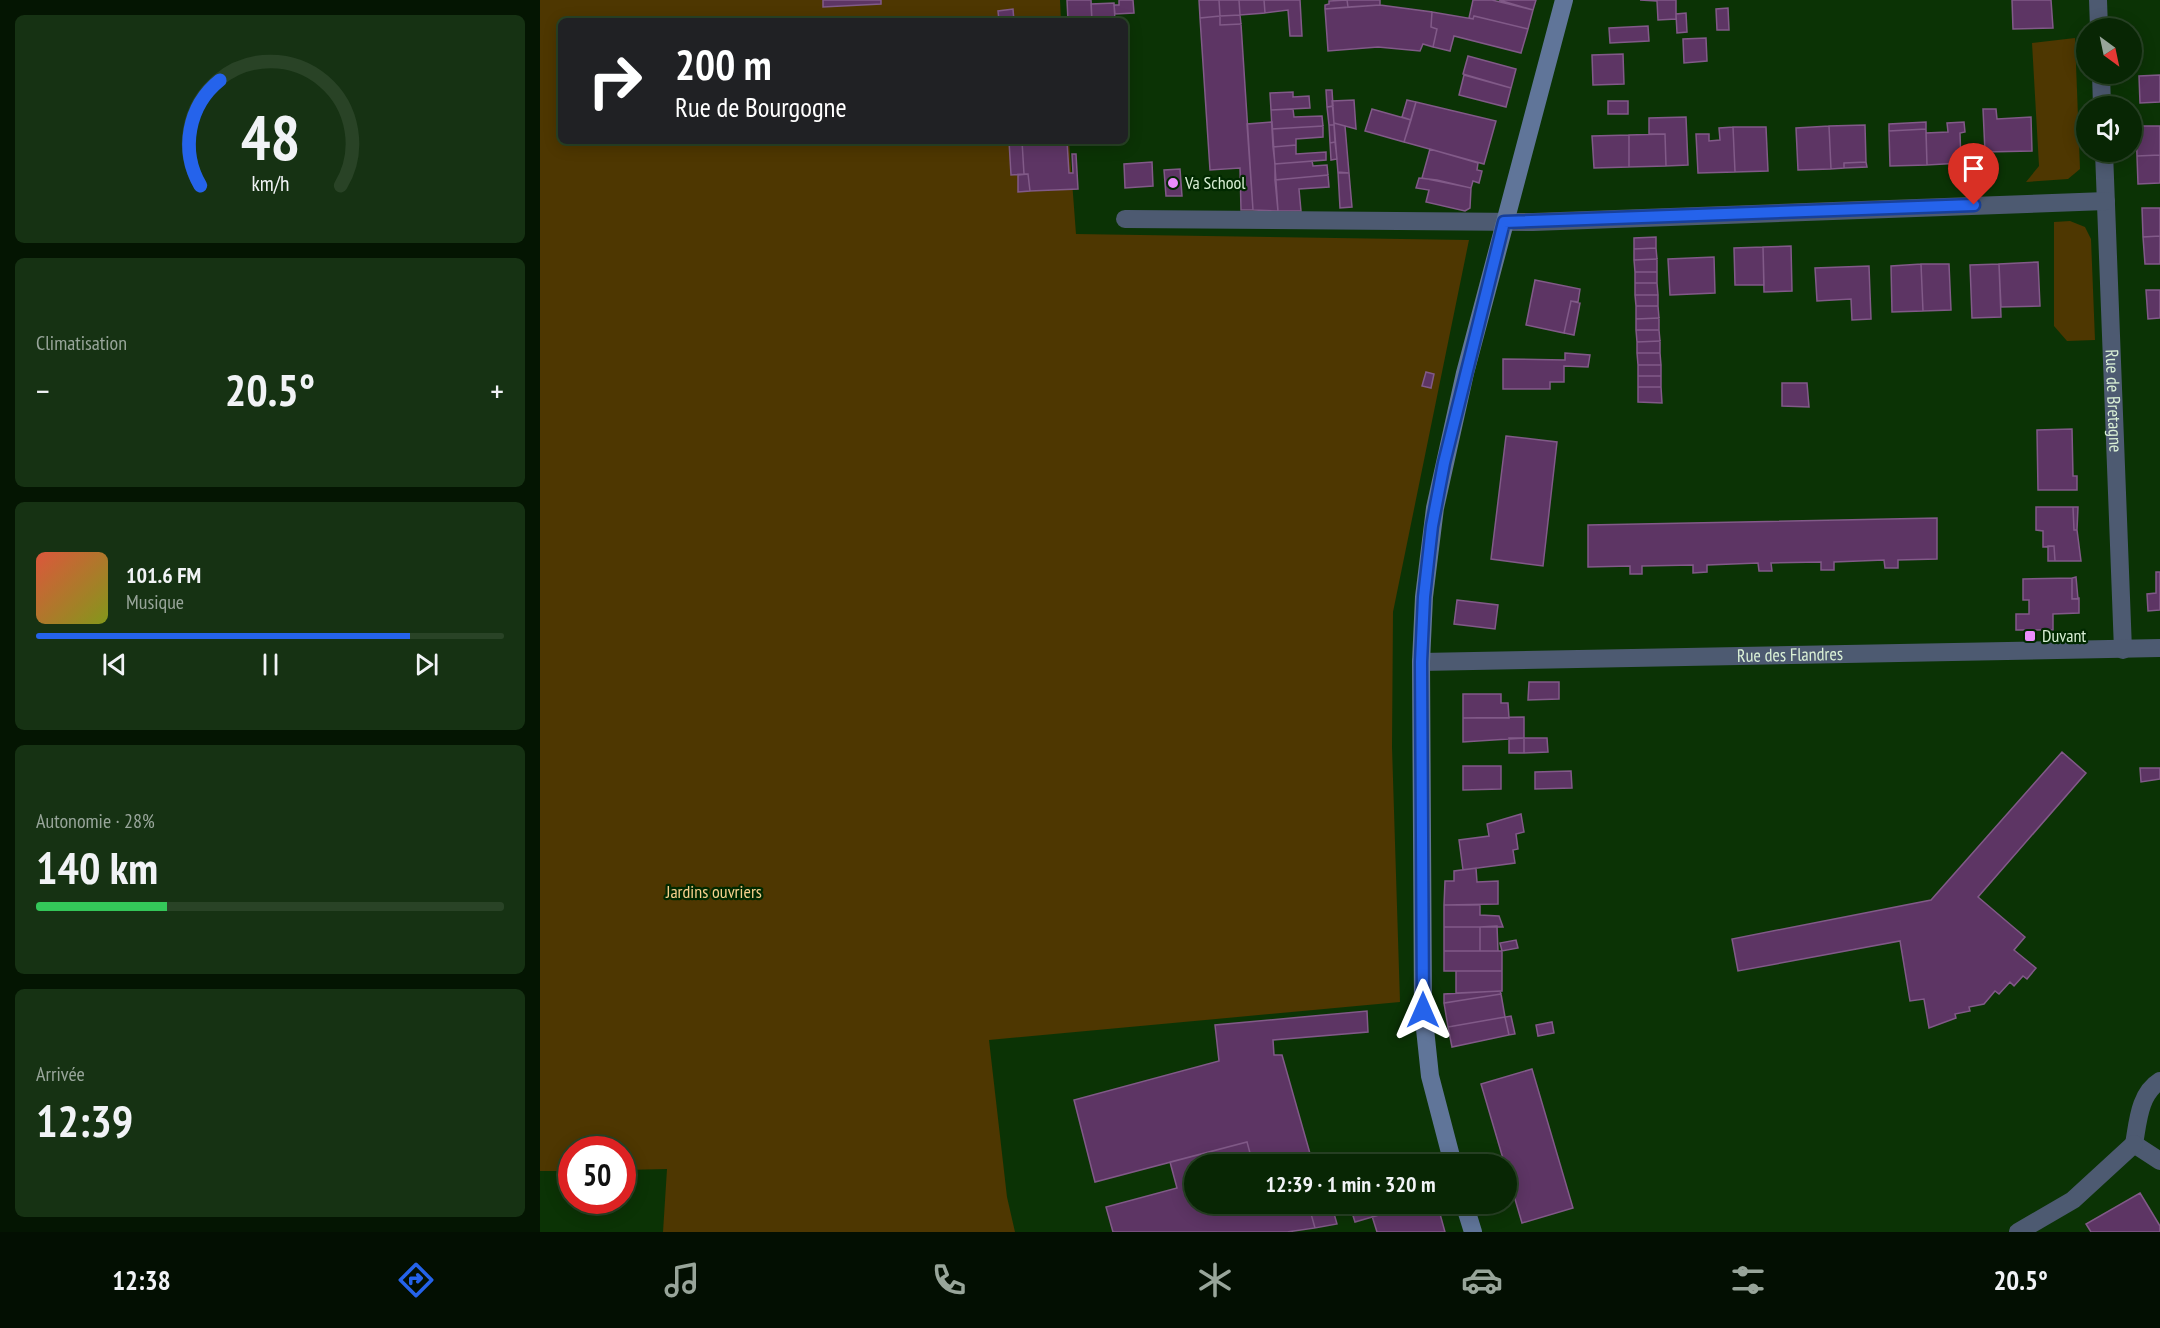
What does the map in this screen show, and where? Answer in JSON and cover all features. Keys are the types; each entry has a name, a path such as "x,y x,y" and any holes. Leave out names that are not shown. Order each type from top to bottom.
{"main road":[{"path":"1450,1154 1430,1076 1423,1010 1421,662 1424,597 1435,508 1465,373 1564,0"},
{"path":"1467,1214 1473,1232"}],"street":[{"path":"2098,0 2099,18"},
{"name":"Rue de Bretagne","path":"2104,162 2123,650"},
{"path":"1125,219 1504,222 2106,201"},
{"name":"Rue des Flandres","path":"1421,662 2160,648"},
{"path":"2018,1232 2073,1200 2134,1144 2142,1105 2148,1093 2160,1081"},
{"path":"2134,1144 2160,1161"}],"green space":[{"name":"Jardins ouvriers","path":"540,0 1060,0 1061,18 558,18 558,144 1069,144 1076,234 1469,240 1393,612 1392,747 1400,1002 989,1040 1007,1197 1015,1232 663,1232 667,1169 636,1170 636,1136 558,1136 558,1171 540,1171"},
{"path":"2075,38 2076,162 2080,162 2080,169 2068,179 2026,182 2039,166 2032,43"},
{"path":"2070,221 2085,227 2091,239 2095,340 2067,341 2054,326 2054,222"}],"building":[{"path":"823,0 881,0 881,4 823,7"},
{"path":"1067,0 1091,0 1092,18 1068,18"},
{"path":"1119,0 1133,0 1134,13 1115,14 1114,5 1119,5"},
{"path":"1199,0 1219,0 1220,16 1200,18"},
{"path":"1219,0 1239,0 1240,15 1220,16"},
{"path":"1239,0 1264,0 1265,13 1240,15"},
{"path":"1264,0 1300,0 1302,36 1290,36 1288,10 1265,13"},
{"path":"1347,0 1348,7 1325,9 1329,1"},
{"path":"1347,0 1380,0 1380,5 1348,7"},
{"path":"1473,0 1492,0 1533,10 1528,29 1474,16 1473,19 1469,18"},
{"path":"1499,0 1536,0 1533,10"},
{"path":"1640,0 1676,0 1676,19 1658,20 1657,1"},
{"path":"2012,0 2051,0 2053,28 2013,29"},
{"path":"1114,3 1115,18 1092,18 1091,4"},
{"path":"1380,5 1432,12 1431,27 1437,29 1433,47 1423,44 1420,51 1378,47 1328,51 1325,9"},
{"path":"1728,8 1729,30 1717,30 1716,9"},
{"path":"1013,9 1014,18 999,18 998,11"},
{"path":"1432,12 1473,19 1474,16 1528,29 1521,53 1454,36 1450,51 1433,47 1437,29 1431,27"},
{"path":"1686,13 1687,32 1677,33 1676,14"},
{"path":"1240,15 1241,24 1220,25 1220,16"},
{"path":"1220,16 1220,25 1241,24 1253,210 1241,210 1240,168 1210,170 1200,18"},
{"path":"1648,26 1649,41 1610,43 1609,28"},
{"path":"1706,38 1707,61 1684,63 1683,39"},
{"path":"1623,54 1624,84 1593,85 1592,55"},
{"path":"1468,56 1516,69 1511,88 1463,74"},
{"path":"1464,75 1511,88 1506,107 1459,95"},
{"path":"2160,75 2160,102 2142,103 2139,84 2142,84 2142,76"},
{"path":"1326,90 1332,90 1333,106 1327,107"},
{"path":"1293,92 1293,97 1309,96 1310,108 1271,110 1270,93"},
{"path":"1354,100 1356,129 1334,123 1332,101"},
{"path":"1407,100 1416,102 1411,120 1402,117"},
{"path":"1608,101 1628,101 1628,114 1608,114"},
{"path":"1416,102 1496,121 1484,164 1404,142"},
{"path":"1333,106 1334,125 1329,125 1327,107"},
{"path":"1293,109 1294,117 1322,116 1323,126 1272,129 1271,110"},
{"path":"1372,109 1411,120 1404,142 1365,131"},
{"path":"1983,109 1996,109 1997,119 2031,117 2032,151 1985,152"},
{"path":"1686,117 1688,165 1666,166 1665,134 1649,134 1649,118"},
{"path":"1272,122 1278,211 1253,210 1247,124"},
{"path":"1926,122 1926,129 1889,131 1889,124"},
{"path":"1964,122 1965,132 1960,133 1961,163 1927,165 1926,133 1948,132 1947,123"},
{"path":"1334,123 1345,126 1349,173 1338,173"},
{"path":"1329,125 1334,125 1335,142 1330,143"},
{"path":"1865,125 1866,162 1844,163 1844,168 1831,169 1829,126"},
{"path":"1323,126 1323,137 1296,139 1296,145 1273,147 1272,129"},
{"path":"1829,126 1831,169 1798,170 1796,128"},
{"path":"2142,126 2160,126 2160,155 2142,156"},
{"path":"1733,127 1766,127 1768,171 1735,172"},
{"path":"1733,127 1735,172 1698,173 1696,134 1709,134 1709,141 1720,140 1719,128"},
{"path":"1926,129 1927,165 1890,166 1889,131"},
{"path":"1665,134 1666,166 1629,167 1629,135"},
{"path":"1629,135 1629,167 1594,168 1592,136"},
{"path":"1335,142 1337,159 1331,160 1330,143"},
{"path":"1009,144 1022,144 1024,174 1011,175"},
{"path":"1022,144 1067,144 1069,173 1073,173 1072,154 1076,154 1078,189 1030,191 1028,174 1024,174"},
{"path":"1296,145 1296,154 1326,152 1326,160 1275,164 1273,147"},
{"path":"1430,149 1478,163 1477,170 1482,171 1479,183 1473,181 1471,188 1422,178"},
{"path":"2160,155 2160,183 2138,184 2137,162 2142,162 2142,156"},
{"path":"1312,161 1313,166 1327,165 1328,175 1275,180 1275,164"},
{"path":"1152,162 1153,186 1125,188 1124,164"},
{"path":"1866,162 1867,167 1844,168 1844,163"},
{"name":"Va School","path":"1180,169 1182,196 1166,196 1164,170"},
{"path":"1338,172 1349,173 1352,207 1340,208"},
{"path":"1028,174 1030,191 1018,192 1018,175"},
{"path":"1328,175 1329,187 1299,189 1301,211 1278,211 1275,180"},
{"path":"1419,178 1471,188 1470,208 1465,211 1426,202 1429,190 1416,188"},
{"path":"2142,208 2160,208 2160,236 2143,237"},
{"path":"2160,236 2160,264 2145,264 2143,237"},
{"path":"1656,237 1656,248 1634,249 1634,238"},
{"path":"1791,246 1792,291 1764,292 1763,247"},
{"path":"1763,247 1764,285 1735,285 1734,248"},
{"path":"1656,248 1657,259 1634,260 1634,249"},
{"path":"1714,257 1715,293 1670,295 1668,259"},
{"path":"1657,259 1657,272 1635,272 1634,260"},
{"path":"2038,262 2040,306 2001,307 1999,264"},
{"path":"1921,264 1949,264 1951,310 1923,311"},
{"path":"1921,264 1923,311 1892,312 1891,266"},
{"path":"1999,264 2001,317 1972,318 1970,265"},
{"path":"1869,266 1871,319 1852,320 1851,299 1817,301 1815,268"},
{"path":"1635,272 1657,272 1657,283 1635,283"},
{"path":"1535,280 1580,289 1578,302 1571,301 1564,333 1526,325"},
{"path":"1635,283 1657,283 1658,295 1635,295"},
{"path":"2146,290 2160,290 2160,318 2148,319"},
{"path":"1635,295 1658,295 1658,306 1636,306"},
{"path":"1571,301 1580,303 1574,335 1564,333"},
{"path":"1636,306 1658,306 1659,318 1636,319"},
{"path":"1659,318 1659,330 1636,330 1636,319"},
{"path":"1636,330 1659,330 1660,341 1637,342"},
{"path":"1660,341 1660,353 1637,353 1637,342"},
{"path":"1565,353 1590,355 1588,367 1564,366 1564,382 1550,382 1550,389 1503,389 1503,359 1565,360"},
{"path":"1637,353 1660,353 1661,365 1638,365"},
{"path":"1638,365 1661,365 1661,376 1638,376"},
{"path":"1426,372 1434,374 1431,388 1422,386"},
{"path":"1638,376 1661,376 1661,387 1638,387"},
{"path":"1782,383 1807,383 1809,407 1782,406"},
{"path":"1638,387 1661,387 1662,403 1638,402"},
{"path":"2072,429 2073,476 2077,476 2077,490 2038,490 2037,430"},
{"path":"1506,436 1557,442 1543,566 1491,559"},
{"path":"2036,507 2073,507 2074,530 2077,530 2081,561 2055,561 2054,546 2043,547 2043,531 2036,530"},
{"path":"2073,507 2078,507 2077,530 2074,530"},
{"path":"1937,518 1937,559 1898,560 1898,568 1885,568 1884,560 1834,562 1834,570 1821,570 1821,562 1771,563 1772,571 1759,571 1758,563 1707,565 1707,572 1693,573 1693,565 1642,566 1642,574 1630,574 1630,566 1588,567 1588,525"},
{"path":"2048,546 2054,546 2055,561 2048,561"},
{"path":"2156,572 2160,572 2160,610 2148,611 2147,594 2156,593"},
{"path":"2076,577 2078,599 2072,599 2072,578"},
{"path":"2072,578 2072,599 2079,598 2079,613 2053,614 2053,630 2016,630 2016,614 2029,614 2029,600 2023,600 2023,579"},
{"path":"1457,600 1498,605 1495,629 1454,624"},
{"path":"1529,682 1559,682 1559,699 1528,700"},
{"path":"1463,694 1501,694 1501,703 1508,703 1509,718 1463,718"},
{"path":"1524,717 1524,738 1463,742 1463,718"},
{"path":"1509,738 1524,738 1524,753 1509,753"},
{"path":"1524,738 1547,738 1548,752 1524,753"},
{"path":"2062,752 2086,773 1978,897 2025,937 2014,950 2036,968 2027,979 2023,976 2014,986 2010,982 1999,994 1995,991 1984,1004 1969,1007 1970,1011 1955,1014 1956,1018 1929,1028 1924,999 1910,1001 1900,941 1738,971 1732,939 1931,900"},
{"path":"1463,766 1501,766 1501,789 1463,790"},
{"path":"2140,768 2160,768 2160,779 2141,782"},
{"path":"1571,771 1572,788 1535,789 1535,772"},
{"path":"1521,814 1524,832 1516,834 1518,849 1513,850 1515,863 1463,870 1459,840 1489,836 1487,824"},
{"path":"1476,868 1477,882 1498,881 1498,904 1444,905 1445,881 1454,881 1454,871"},
{"path":"1444,905 1480,905 1480,915 1499,916 1503,927 1444,927"},
{"path":"1497,926 1498,951 1480,951 1480,927"},
{"path":"1444,927 1480,927 1480,951 1444,951"},
{"path":"1516,940 1518,948 1502,951 1500,943"},
{"path":"1444,951 1502,951 1502,971 1444,971"},
{"path":"1456,971 1502,971 1502,991 1456,993"},
{"path":"1500,991 1501,994 1444,1003 1444,994"},
{"path":"1501,994 1505,1017 1448,1027 1444,1003"},
{"path":"1367,1011 1368,1032 1273,1040 1274,1055 1282,1055 1310,1154 1250,1154 1247,1142 1201,1154 1184,1154 1184,1159 1095,1182 1074,1100 1219,1061 1215,1025"},
{"path":"1511,1016 1515,1034 1509,1035 1505,1017"},
{"path":"1505,1017 1509,1035 1452,1047 1448,1027"},
{"path":"1552,1022 1554,1033 1538,1036 1536,1025"},
{"path":"1532,1069 1573,1208 1522,1223 1517,1206 1517,1154 1502,1154 1481,1084"},
{"path":"1247,1142 1250,1154 1201,1154"},
{"path":"1184,1158 1184,1214 1311,1214 1315,1228 1287,1232 1113,1232 1106,1207 1177,1188 1170,1162"},
{"path":"2140,1193 2160,1226 2160,1232 2091,1232 2086,1224"},
{"path":"1311,1214 1334,1214 1337,1224 1315,1228"},
{"path":"1352,1214 1382,1214 1355,1222"},
{"path":"1440,1214 1445,1232 1377,1232 1372,1216"}],"place":[{"name":"Va School","path":"1173,183"},
{"name":"Duvant","path":"2030,636"}],"route":[{"path":"1423,1010 1422,615 1432,526 1444,463 1504,222 1974,205"}]}
